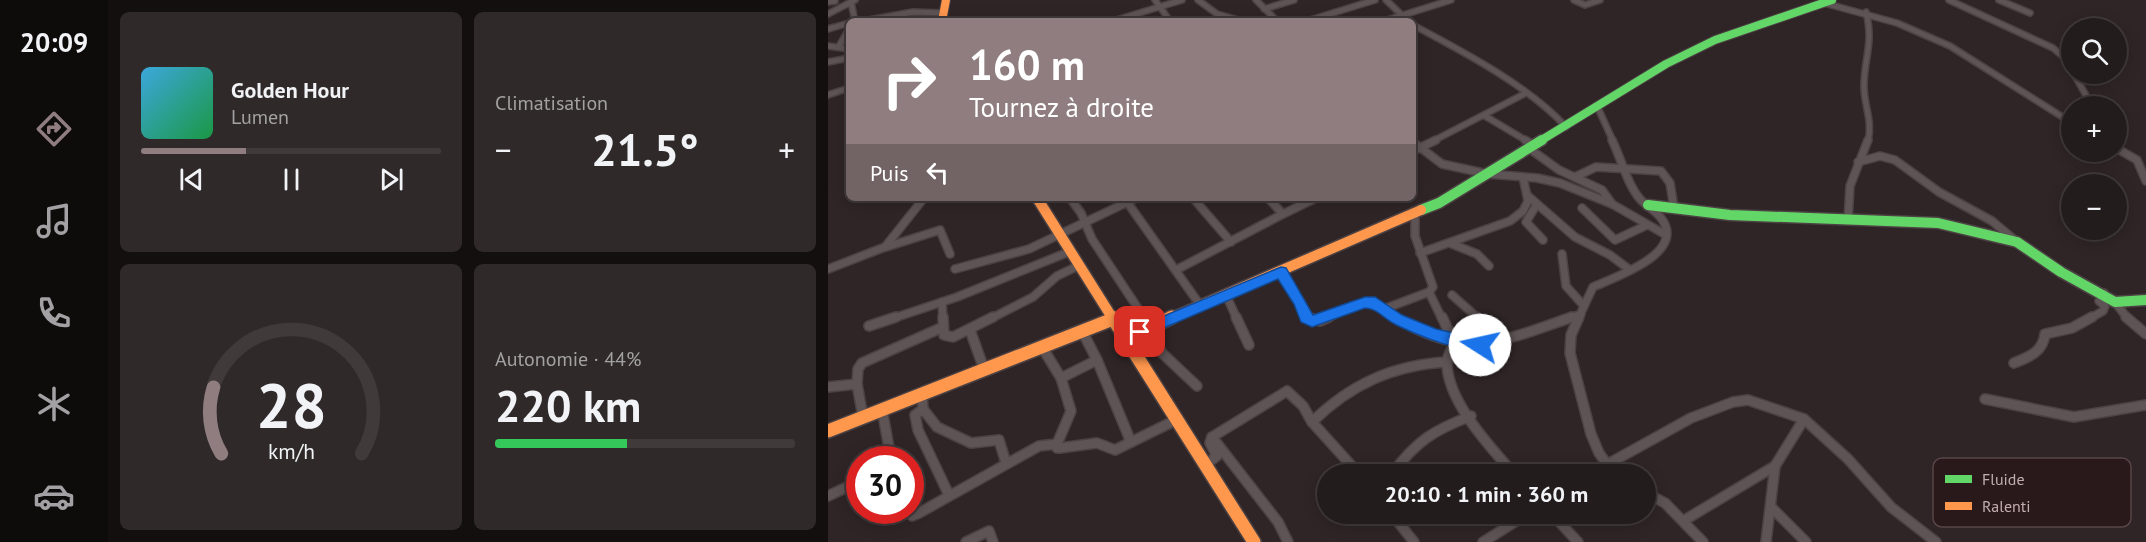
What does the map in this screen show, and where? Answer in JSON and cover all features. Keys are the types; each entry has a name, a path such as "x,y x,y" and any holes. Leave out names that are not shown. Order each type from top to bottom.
{"street":[{"path":"884,18 913,12 943,17 946,0"},
{"path":"1155,0 1167,18"},
{"path":"1122,18 1182,0"},
{"path":"1198,0 1217,14 1231,18"},
{"path":"1256,0 1273,18"},
{"path":"1264,9 1294,0"},
{"path":"1321,18 1375,0"},
{"path":"1386,0 1404,18"},
{"path":"1394,18 1451,0"},
{"path":"1574,0 1585,5 1600,0"},
{"path":"1949,0 2053,48 2061,55"},
{"path":"1999,0 2030,13"},
{"path":"828,2 836,1 834,11"},
{"path":"828,14 853,1 855,18"},
{"path":"1126,340 1200,305 1449,198 1666,64 1703,45 1828,1 1891,20 1958,50 2061,116"},
{"path":"1848,221 1847,200 1851,179 1872,125 1863,92 1863,77 1870,49 1866,12"},
{"path":"828,29 846,24"},
{"path":"1416,27 1458,49 1549,108 1566,127"},
{"path":"841,44 846,35"},
{"path":"828,46 846,42"},
{"path":"841,44 846,47"},
{"path":"830,62 846,59"},
{"path":"828,95 846,89"},
{"path":"1416,149 1485,116 1526,93"},
{"path":"1598,108 1639,198 1662,219 1666,235 1659,252 1646,263 1596,284 1570,339 1570,353 1590,434 1606,464 1704,412 1738,400 1748,400 1804,420 1848,459 1891,507 1936,542"},
{"path":"1485,116 1532,148 1559,170 1602,190 1612,204"},
{"path":"1416,149 1442,164 1488,174 1560,183 1612,204 1666,235"},
{"path":"2127,154 2137,160 2146,181"},
{"path":"1858,162 1880,156 1895,160 1940,192 1992,221 2069,277 2104,293 2115,302 2126,317 2146,334"},
{"path":"1575,177 1596,167 1627,171 1659,170 1665,174 1674,208"},
{"path":"1420,253 1452,244 1473,232 1512,219 1527,206 1528,196 1523,177"},
{"path":"1528,196 1575,237 1610,255 1630,270"},
{"path":"885,248 922,201"},
{"path":"1039,201 1251,538 1239,542"},
{"path":"1072,201 1092,239 1163,354 1197,386"},
{"path":"955,269 1029,249 1123,201"},
{"path":"1126,201 1200,305"},
{"path":"1196,201 1231,242"},
{"path":"1271,201 1283,214"},
{"path":"1176,270 1310,201"},
{"path":"1537,204 1526,218 1526,222 1542,240"},
{"path":"1648,205 1730,215 1938,224 2018,242"},
{"path":"1582,208 1615,240 1647,225"},
{"path":"1384,309 1429,292 1433,287 1415,236 1415,213"},
{"path":"828,269 940,230 950,254"},
{"path":"1452,244 1478,254 1489,266"},
{"path":"869,326 942,302 1071,252"},
{"path":"1562,254 1566,286 1582,310"},
{"path":"942,302 943,327 946,337 970,330 1034,297 1057,276 1080,265"},
{"path":"1281,272 1301,303 1306,318 1312,321 1365,302 1375,303 1397,319 1468,345 1498,342 1582,310"},
{"path":"1429,292 1454,341 1447,362 1453,391 1485,441 1505,464"},
{"path":"2014,363 2033,355 2044,344 2045,334 2049,331 2072,328 2103,311 2105,306 2098,301 2104,298 2104,293"},
{"path":"1226,295 1249,345"},
{"path":"1452,295 1473,312 1498,342"},
{"path":"2115,302 2146,300"},
{"path":"828,431 1113,319"},
{"path":"863,417 857,384 858,369 862,363 943,327"},
{"path":"970,330 984,369"},
{"path":"1082,331 1109,388 1115,413 1131,442"},
{"path":"1042,347 1061,378 1071,411 1057,448 1097,443 1113,450 1150,435 1176,420"},
{"path":"1061,378 1097,360"},
{"path":"1312,422 1334,399 1356,383 1381,374 1447,362"},
{"path":"828,387 857,384"},
{"path":"1205,465 1217,456 1210,443 1212,437 1287,391 1303,406 1312,422 1350,464"},
{"path":"922,393 923,408 937,427 972,444 999,440 1006,463"},
{"path":"1985,399 2074,417 2146,405"},
{"path":"923,408 915,415 918,430 950,495"},
{"path":"882,410 889,446"},
{"path":"1399,464 1428,432 1471,416"},
{"path":"1683,521 1775,466 1804,420"},
{"path":"1212,437 1278,522 1288,542"},
{"path":"924,510 1039,446 1057,444"},
{"path":"1766,542 1772,508 1775,466"},
{"path":"828,496 846,488"},
{"path":"1656,498 1665,503 1703,542"},
{"path":"1772,508 1806,542"},
{"path":"1400,524 1414,542"},
{"path":"1483,542 1512,524"},
{"path":"1561,524 1578,542"},
{"path":"966,542 989,531 993,542"}],"traffic: fast":[{"path":"1421,210 1439,203 1666,64 1715,40 1832,0"},
{"path":"1648,205 1730,215 1938,223 2017,242 2061,272 2115,302 2146,300"}],"traffic: slow":[{"path":"943,18 946,0"},
{"path":"1039,201 1254,542"},
{"path":"1126,340 1175,316 1421,210"},
{"path":"828,431 1113,319"}],"route":[{"path":"1140,332 1175,315 1281,272 1301,303 1306,318 1312,321 1320,321 1365,302 1375,303 1397,319 1432,334 1468,345 1480,345"}]}
